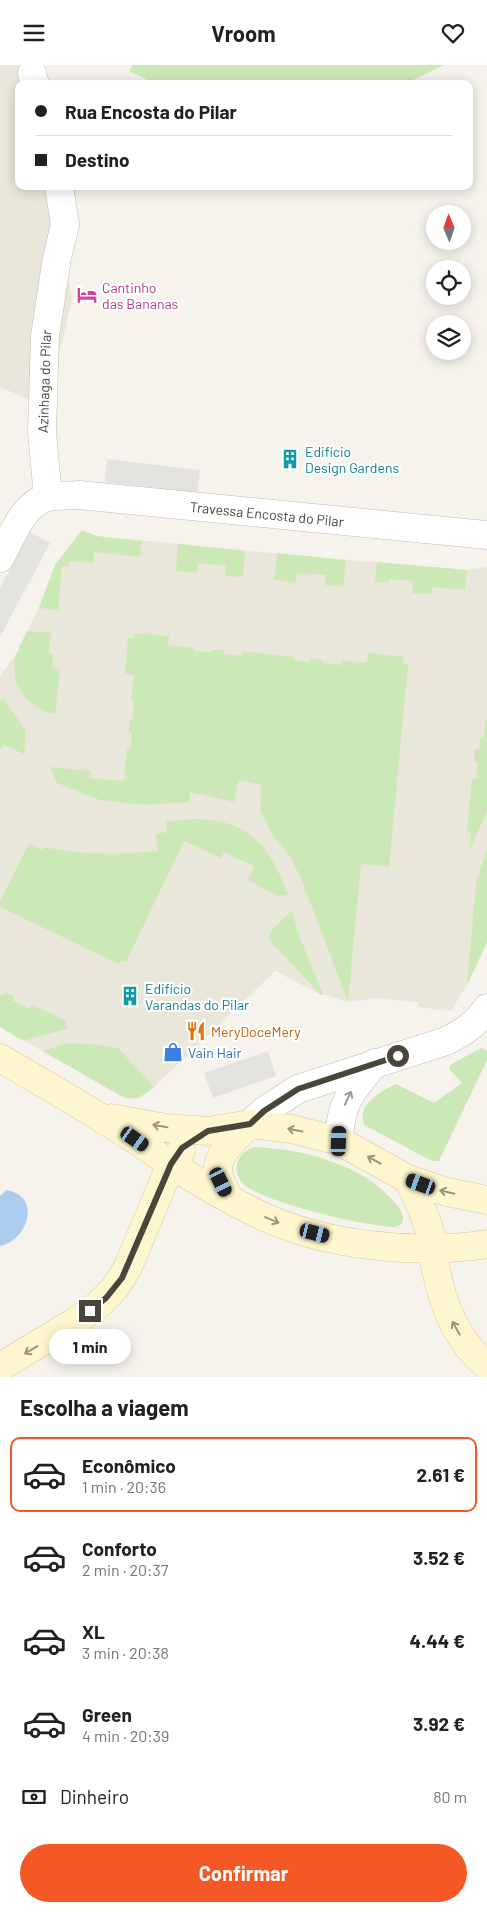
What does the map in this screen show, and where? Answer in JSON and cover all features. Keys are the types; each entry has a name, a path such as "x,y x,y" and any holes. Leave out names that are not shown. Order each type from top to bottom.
{"street":[{"name":"Azinhaga do Pilar","path":"48,497 42,432 45,336 57,257 65,225 60,190"},
{"name":"Travessa Encosta do Pilar","path":"48,497 79,495 487,535"},
{"path":"0,559 22,518 32,505 48,497"},
{"path":"229,1198 218,1174 219,1162 228,1146 264,1111 298,1089 446,1041 463,1033 478,1022 487,1008"},
{"path":"0,1058 95,1114 171,1164 229,1198 260,1215 289,1227 368,1245 414,1249 468,1247 487,1244"},
{"path":"339,1141 342,1113 348,1098 375,1063"},
{"path":"95,1114 166,1127 208,1131 250,1124 292,1129 339,1141 408,1179 447,1192 487,1200"},
{"path":"0,1367 73,1323 97,1305 115,1288 128,1267 171,1164 182,1148 208,1131"},
{"path":"408,1179 428,1225 438,1281 451,1319 464,1341 487,1366"}],"shaded area":[{"path":"0,65 24,65 30,80 15,80 15,190 52,190 72,299 47,407 0,387"},
{"path":"107,459 200,470 197,493 105,482"},
{"path":"82,530 96,536 346,560 467,570 487,567 487,942 467,985 451,1011 418,1007 418,1002 376,998 348,1002 321,995 275,971 154,1087 139,1098 132,1099 119,1095 0,1027 0,676 17,652 39,608 55,565"},
{"path":"30,532 50,543 0,637 0,588"},
{"path":"268,1051 276,1076 213,1098 204,1073"}],"green space":[{"path":"132,65 444,65 413,80 148,80 129,71"},
{"path":"82,530 96,536 142,541 140,557 94,552 93,563 69,561 69,566 62,566 58,610 39,608 55,565"},
{"path":"178,544 245,551 243,577 226,576 226,566 198,563 197,573 176,571"},
{"path":"277,553 346,560 343,587 325,585 326,575 297,573 296,582 274,580"},
{"path":"377,562 467,570 465,590 432,587 431,594 412,593 413,581 389,579 389,583 375,582"},
{"path":"27,631 51,633 49,653 53,654 52,668 60,669 55,714 38,708 24,696 19,688 14,670 15,660"},
{"path":"134,633 169,636 168,645 193,648 194,651 212,652 212,650 224,650 224,654 241,656 242,651 293,657 293,660 310,662 311,658 323,660 323,663 341,665 341,660 367,663 368,653 404,657 403,664 408,664 389,867 361,864 348,1002 301,878 289,855 272,834 260,809 262,785 239,780 234,802 190,792 189,802 145,805 100,800 57,783 50,767 91,771 90,778 124,781 127,748 131,748 132,733 129,732 130,720 133,720 134,702 131,701 134,675 125,674 128,638 134,638"},
{"path":"4,699 26,731 24,754 3,744 0,750 0,700"},
{"path":"487,716 487,812 470,849 471,831 467,831 472,779 476,779 478,762 474,761 475,749 479,749 480,739 483,738"},
{"path":"192,819 212,820 228,824 254,838 273,862 288,895 277,896 248,880 254,866 224,852 221,858 184,841 126,962 122,960 119,964 0,907 0,902 29,843 42,850 44,847 87,853 114,854 158,851 156,834 166,832 166,822"},
{"path":"487,848 487,942 467,985 476,883"},
{"path":"292,910 298,933 323,994 321,995 270,941 270,932"},
{"path":"5,992 15,997 13,1001 30,1009 32,1005 67,1021 65,1026 69,1028 26,1040 20,1039 0,1027 0,994 3,995"},
{"path":"67,1043 118,1048 154,1087 139,1098 125,1098 43,1051"},
{"path":"481,1048 487,1051 487,1060 439,1161 432,1161 364,1125 364,1111 367,1105 377,1095 396,1084 434,1103 462,1083 449,1069 450,1065"},
{"path":"255,1147 273,1148 312,1155 349,1169 382,1189 400,1209 403,1215 401,1224 391,1227 340,1218 290,1205 252,1190 242,1182 238,1175 237,1165 241,1156 247,1150"}],"water":[{"path":"6,1190 17,1194 24,1201 27,1209 27,1218 24,1228 18,1236 0,1246 0,1196"}],"place":[{"name":"Cantinho das Bananas","path":"87,295"},
{"name":"Edifício Design Gardens","path":"290,459"},
{"name":"Edifício Varandas do Pilar","path":"130,996"},
{"name":"MeryDoceMery","path":"196,1031"},
{"name":"Vain Hair","path":"173,1052"}],"route":[{"path":"90,1311 106,1298 122,1278 171,1164 182,1148 208,1131 250,1124 264,1111 298,1089 398,1056"}]}
